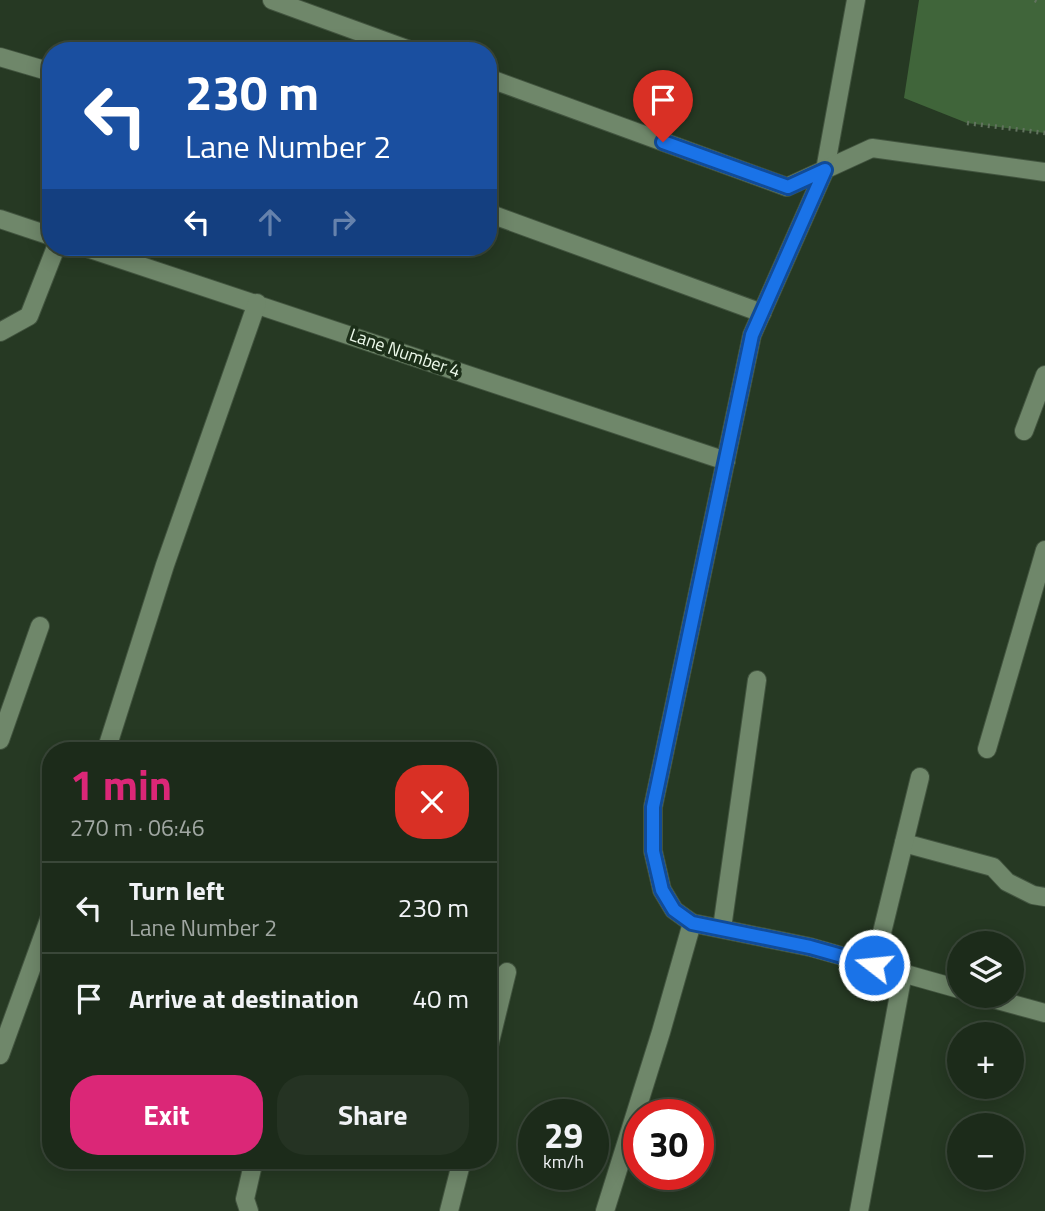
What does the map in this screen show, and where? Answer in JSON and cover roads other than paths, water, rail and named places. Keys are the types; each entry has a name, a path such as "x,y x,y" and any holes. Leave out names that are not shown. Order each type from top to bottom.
{"street":[{"path":"272,0 387,42"},
{"path":"856,0 825,170 752,335 653,807 653,851 662,890 674,910 692,923 810,947 947,986"},
{"path":"0,57 42,69"},
{"path":"497,81 788,187 873,148 1045,172"},
{"path":"497,216 762,313"},
{"path":"0,219 42,233"},
{"path":"0,332 29,316 52,256"},
{"name":"Lane Number 4","path":"112,256 726,461"},
{"path":"109,742 165,565 257,303"},
{"path":"1024,431 1045,375"},
{"path":"987,749 1045,550"},
{"path":"0,740 40,626"},
{"path":"722,928 757,680"},
{"path":"874,965 920,777"},
{"path":"904,843 993,867 1007,882 1033,895 1045,897"},
{"path":"605,1211 692,923"},
{"path":"0,1055 42,939"},
{"path":"497,1013 507,972"},
{"path":"859,1211 903,973"},
{"path":"1024,1007 1045,1013"},
{"path":"250,1211 245,1199 252,1169"},
{"path":"449,1211 460,1169"}]}
